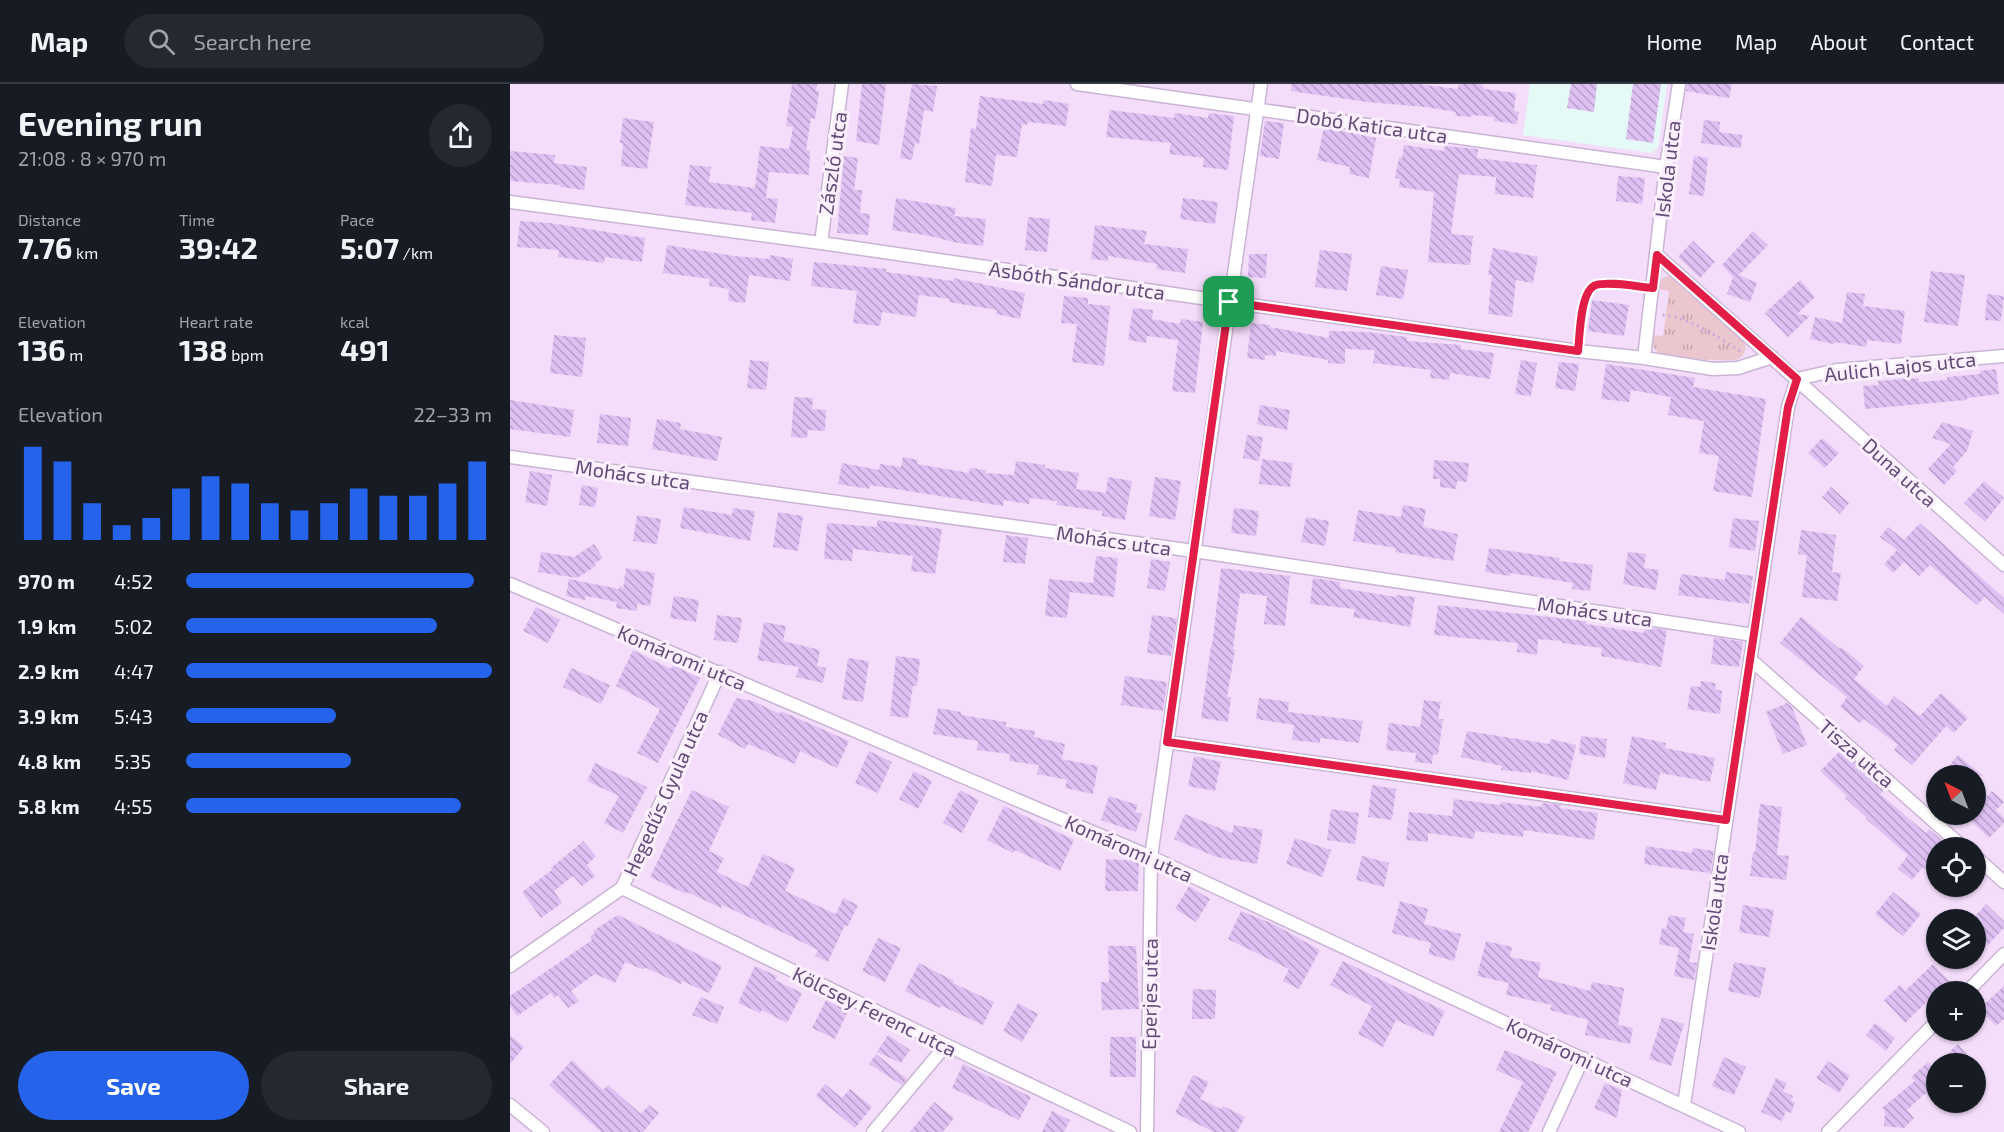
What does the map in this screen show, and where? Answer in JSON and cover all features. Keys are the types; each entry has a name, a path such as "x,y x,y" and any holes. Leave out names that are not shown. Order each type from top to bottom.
{"street":[{"name":"Zászló utca","path":"821,243 842,84"},
{"name":"Dobó Katica utca","path":"1077,84 1666,167"},
{"name":"Eperjes utca","path":"1147,1132 1151,856 1261,84"},
{"name":"Iskola utca","path":"1644,358 1666,167 1679,84"},
{"name":"Asbóth Sándor utca","path":"510,202 821,243 1713,369 1738,368 1772,357"},
{"name":"Duna utca","path":"1657,255 2004,565"},
{"name":"Aulich Lajos utca","path":"1797,379 1837,370 2004,356"},
{"name":"Iskola utca","path":"1683,1105 1788,407 1797,379"},
{"name":"Mohács utca","path":"510,457 1194,551 1754,635"},
{"name":"Komáromi utca","path":"510,584 1151,856 1739,1132"},
{"name":"Tisza utca","path":"1750,659 1952,837"},
{"name":"Hegedűs Gyula utca","path":"510,966 622,888 720,672"},
{"path":"1167,742 1726,820"},
{"path":"1986,866 2004,882"},
{"name":"Kölcsey Ferenc utca","path":"622,888 1130,1132"},
{"path":"1978,981 2004,954"},
{"path":"1828,1132 1926,1032"},
{"path":"873,1132 946,1045"},
{"path":"1549,1132 1583,1058"},
{"path":"510,1105 543,1132"}],"lane":[{"path":"1578,351 1584,299 1590,288 1603,284 1653,288"}],"path":[{"path":"1649,314 1681,319 1711,333 1756,363"}],"shaded area":[{"path":"510,84 2004,84 2004,1132 510,1132"},
{"path":"1530,84 1667,84 1658,148 1652,153 1523,135"}],"green space":[{"path":"1669,276 1744,342 1746,348 1741,357 1733,360 1698,359 1672,356 1656,350 1652,335 1663,336 1669,291 1659,289 1659,283 1663,278"}],"building":[{"path":"792,84 817,84 816,91 819,91 815,119 811,118 806,150 810,151 809,175 769,172 766,198 778,199 775,223 751,220 752,213 685,205 690,165 711,167 709,182 755,188 760,146 789,149 793,127 786,126"},
{"path":"862,84 886,84 879,145 856,141"},
{"path":"912,84 937,86 933,112 924,110 919,144 915,143 912,160 900,158"},
{"path":"1291,84 1418,84 1458,89 1459,84 1481,84 1485,89 1516,93 1514,111 1519,112 1517,124 1494,121 1494,117 1455,116 1456,112 1425,107 1367,102 1291,91"},
{"path":"1571,84 1597,84 1594,112 1567,108"},
{"path":"1633,84 1661,84 1653,143 1626,139"},
{"path":"1687,84 1732,84 1729,98 1686,91"},
{"path":"980,96 1043,104 1044,100 1069,104 1066,126 1028,122 1027,125 1022,124 1017,157 996,155 992,186 965,182 971,128 976,129"},
{"path":"1110,110 1174,118 1175,113 1208,118 1209,113 1234,116 1228,170 1203,167 1204,158 1169,154 1171,143 1106,137"},
{"path":"623,118 654,122 647,169 621,166 623,143 620,143"},
{"path":"1704,120 1720,122 1719,132 1742,135 1741,148 1701,143"},
{"path":"1265,121 1284,123 1279,159 1260,156"},
{"path":"1324,127 1376,138 1369,178 1349,174 1350,167 1317,160"},
{"path":"1404,145 1444,151 1444,146 1478,149 1477,158 1537,165 1533,198 1495,194 1496,177 1459,174 1451,234 1473,236 1470,265 1428,262 1434,192 1399,187 1400,179 1395,178"},
{"path":"510,151 555,155 554,163 587,167 584,190 560,187 560,185 510,181"},
{"path":"844,156 858,158 854,190 862,190 860,213 870,214 868,235 837,233"},
{"path":"1694,156 1708,158 1704,196 1689,194"},
{"path":"1618,176 1645,178 1642,204 1616,201"},
{"path":"896,198 956,208 954,216 986,219 983,246 892,230"},
{"path":"1183,198 1218,202 1215,224 1180,219"},
{"path":"1028,217 1050,219 1047,252 1025,250"},
{"path":"520,221 550,223 645,238 642,262 605,257 604,263 558,257 559,250 517,247"},
{"path":"1095,225 1147,231 1144,244 1188,249 1185,273 1156,269 1157,264 1108,256 1108,261 1091,259"},
{"path":"1753,231 1768,245 1739,275 1757,283 1750,302 1727,294 1733,277 1722,265"},
{"path":"1693,241 1715,262 1700,278 1678,257"},
{"path":"667,245 734,256 769,259 770,255 793,259 790,281 749,275 745,303 728,301 729,289 709,286 710,279 663,273"},
{"path":"1493,248 1538,257 1533,283 1516,280 1512,317 1488,314 1492,275 1488,275"},
{"path":"1320,250 1352,254 1347,291 1315,287"},
{"path":"1249,254 1267,254 1266,278 1248,277"},
{"path":"814,262 886,269 886,272 953,281 953,278 1025,293 1020,319 996,314 997,310 949,302 950,299 919,295 916,317 882,312 880,326 853,323 857,291 811,286"},
{"path":"1381,266 1408,270 1403,299 1376,295"},
{"path":"1931,271 1965,275 1958,326 1924,322"},
{"path":"1800,280 1815,297 1797,314 1810,316 1788,337 1765,313"},
{"path":"1847,292 1865,294 1863,306 1905,311 1901,344 1867,340 1866,347 1810,339 1815,317 1842,323"},
{"path":"1987,294 2004,296 2001,321 1985,320"},
{"path":"1064,296 1088,298 1088,304 1110,306 1104,366 1072,362 1077,324 1061,323"},
{"path":"1592,300 1629,305 1624,336 1588,331"},
{"path":"1133,308 1153,310 1152,319 1180,324 1181,319 1203,322 1195,393 1172,391 1178,340 1147,336 1146,343 1128,340"},
{"path":"1251,323 1329,338 1329,331 1367,332 1407,337 1407,341 1461,345 1461,349 1494,353 1490,379 1450,373 1449,380 1430,378 1431,370 1373,363 1375,350 1345,349 1345,364 1328,363 1328,360 1276,351 1276,356 1265,355 1265,360 1247,358"},
{"path":"554,335 586,338 582,377 550,373"},
{"path":"750,360 769,362 766,390 747,388"},
{"path":"1521,360 1537,363 1531,396 1515,394"},
{"path":"1559,362 1579,364 1575,391 1555,388"},
{"path":"1606,364 1695,378 1693,387 1766,399 1752,497 1713,491 1719,456 1699,453 1704,421 1668,415 1671,397 1631,390 1629,402 1601,399"},
{"path":"1996,369 1999,394 1967,398 1967,400 1865,409 1863,386 1879,385 1878,381 1919,378 1919,382 1947,380 1947,377 1980,374 1980,371"},
{"path":"794,397 813,398 812,409 826,410 825,431 808,430 807,438 791,437"},
{"path":"510,400 574,410 570,437 510,429"},
{"path":"1260,405 1290,410 1287,430 1257,424"},
{"path":"600,414 631,418 628,446 597,443"},
{"path":"657,419 681,423 680,429 722,437 717,461 652,449"},
{"path":"1942,422 1973,431 1967,451 1953,467 1957,471 1944,485 1928,469 1951,444 1932,438"},
{"path":"1247,435 1263,437 1259,461 1243,458"},
{"path":"1822,438 1839,453 1825,468 1808,453"},
{"path":"903,457 918,460 917,464 969,473 970,468 986,470 985,473 1014,475 1016,461 1045,465 1045,468 1079,473 1076,489 1106,493 1108,477 1132,481 1125,520 1102,516 1102,511 1057,505 1057,501 1030,498 1029,504 1004,500 1003,506 870,485 869,489 838,484 842,463 879,470 880,464 901,467"},
{"path":"1262,459 1293,463 1290,487 1259,484"},
{"path":"1434,460 1469,463 1467,482 1457,481 1456,489 1440,487 1440,479 1433,479"},
{"path":"530,471 552,475 547,506 525,502"},
{"path":"1155,477 1181,481 1175,520 1149,516"},
{"path":"1984,481 2004,498 1985,522 1964,503"},
{"path":"582,485 598,488 595,507 579,505"},
{"path":"1831,487 1849,503 1840,514 1822,497"},
{"path":"1403,505 1426,509 1423,527 1458,534 1453,561 1395,552 1396,548 1353,541 1358,510 1401,517"},
{"path":"684,507 732,515 733,508 755,511 750,541 680,528"},
{"path":"1234,508 1259,511 1256,536 1231,533"},
{"path":"778,512 803,516 798,551 773,547"},
{"path":"637,515 661,519 657,544 633,541"},
{"path":"1306,517 1329,521 1325,546 1301,542"},
{"path":"1733,518 1759,521 1755,551 1729,547"},
{"path":"877,520 942,529 935,574 911,571 913,556 853,549 852,561 824,559 827,523 877,527"},
{"path":"1920,523 2004,598 2004,614 1985,597 1977,605 1930,565 1919,576 1904,562 1893,573 1884,564 1897,550 1880,537 1888,527 1904,540"},
{"path":"1801,530 1836,535 1832,572 1841,573 1837,601 1802,597 1807,555 1798,554"},
{"path":"1006,535 1028,538 1025,564 1003,562"},
{"path":"594,544 603,558 594,564 596,566 577,578 538,572 541,552 574,557"},
{"path":"1489,548 1593,565 1590,591 1572,589 1573,583 1511,573 1510,576 1485,572"},
{"path":"1628,552 1646,554 1644,568 1659,570 1656,590 1623,584"},
{"path":"1096,556 1118,558 1114,597 1070,592 1067,618 1045,616 1049,579 1093,583"},
{"path":"1151,559 1170,562 1165,591 1147,588"},
{"path":"626,568 655,573 650,606 637,604 637,611 616,608 617,602 586,596 585,600 566,596 569,579 619,589 620,585 623,589"},
{"path":"1221,568 1290,576 1285,626 1264,624 1267,596 1240,593 1233,649 1235,650 1227,697 1231,697 1228,722 1201,718"},
{"path":"1726,572 1753,576 1749,604 1678,595 1681,574 1725,580"},
{"path":"1313,578 1340,582 1340,588 1396,597 1396,595 1415,597 1410,627 1353,617 1355,609 1310,604"},
{"path":"674,596 699,600 696,622 670,618"},
{"path":"1438,605 1586,621 1586,624 1644,633 1645,627 1667,630 1661,667 1601,656 1602,648 1562,643 1562,641 1538,639 1537,655 1517,652 1518,643 1434,635"},
{"path":"536,607 560,620 548,643 523,631"},
{"path":"717,615 742,618 738,643 714,640"},
{"path":"1152,615 1177,618 1171,656 1147,653"},
{"path":"1801,617 1864,666 1854,679 1887,706 1894,696 1920,716 1941,693 1968,718 1954,733 1946,726 1912,765 1894,750 1898,745 1864,719 1860,723 1840,707 1847,697 1780,643"},
{"path":"764,622 786,626 783,641 820,650 817,666 826,668 823,683 796,677 799,667 757,660"},
{"path":"1714,637 1743,642 1739,667 1711,664"},
{"path":"633,650 671,669 673,665 700,678 658,763 637,753 660,709 616,686"},
{"path":"896,656 920,659 917,686 913,686 908,718 890,716"},
{"path":"848,658 869,661 863,702 842,699"},
{"path":"571,668 610,685 601,704 563,687"},
{"path":"1125,676 1167,682 1163,711 1121,705"},
{"path":"1701,681 1716,683 1715,689 1722,691 1720,714 1687,709 1691,686 1700,687"},
{"path":"736,698 753,701 780,714 781,711 849,741 837,768 800,751 795,764 748,744 745,749 718,735"},
{"path":"1259,698 1289,702 1288,712 1363,721 1359,743 1320,738 1320,743 1292,740 1294,725 1256,719"},
{"path":"1424,700 1441,702 1438,719 1443,719 1438,755 1433,754 1432,764 1415,762 1416,753 1386,750 1389,723 1420,727"},
{"path":"1787,703 1792,707 1807,745 1783,754 1766,712"},
{"path":"938,708 961,712 961,715 1006,722 1006,727 1035,731 1034,737 1065,744 1062,759 1098,766 1093,794 1065,788 1067,780 1037,774 1039,765 1009,761 1010,754 977,750 978,741 933,734"},
{"path":"1467,731 1549,744 1551,739 1576,745 1568,780 1531,771 1531,773 1501,770 1502,766 1461,757"},
{"path":"1581,736 1607,739 1605,758 1579,754"},
{"path":"1632,736 1666,743 1665,748 1715,758 1710,782 1660,773 1656,790 1623,783"},
{"path":"1841,750 1885,789 1880,794 1926,833 1929,829 1938,837 1926,837 1926,870 1923,867 1912,880 1898,869 1908,855 1866,819 1845,798 1847,796 1820,771"},
{"path":"869,751 892,762 878,793 855,783"},
{"path":"1958,755 1970,765 1950,765"},
{"path":"1194,756 1221,762 1215,791 1188,786"},
{"path":"595,763 647,787 623,833 604,823 619,796 587,781"},
{"path":"914,771 932,781 918,809 899,799"},
{"path":"1372,785 1396,789 1392,820 1368,817"},
{"path":"692,790 729,807 709,851 724,858 717,872 748,887 763,854 795,868 785,891 836,914 843,898 858,905 848,926 845,925 828,962 815,956 818,950 784,933 722,905 721,908 650,877"},
{"path":"960,790 979,800 962,833 943,823"},
{"path":"1992,791 2004,802 1996,810 2004,818 2004,823 1989,838 1975,825 1986,825 1986,797"},
{"path":"1109,796 1138,805 1135,812 1142,814 1136,832 1101,820"},
{"path":"1454,799 1541,807 1542,803 1598,813 1594,840 1524,830 1523,837 1475,831 1474,839 1428,833 1428,842 1406,840 1409,812 1452,816"},
{"path":"1760,804 1782,807 1777,855 1789,856 1786,880 1750,876"},
{"path":"1004,806 1074,840 1060,871 1015,850 1013,853 987,840"},
{"path":"1331,809 1359,813 1355,844 1327,840"},
{"path":"1185,814 1232,833 1234,825 1263,830 1257,864 1216,857 1174,839"},
{"path":"1295,838 1331,850 1322,877 1286,864"},
{"path":"583,841 596,856 587,865 595,876 582,886 573,876 554,891 562,903 541,918 522,892 552,870 551,868"},
{"path":"1646,846 1692,853 1693,848 1714,851 1710,873 1644,864"},
{"path":"1362,856 1389,863 1384,887 1356,880"},
{"path":"1106,859 1139,861 1138,891 1105,891"},
{"path":"1189,886 1210,899 1196,922 1175,909"},
{"path":"1893,892 1921,914 1903,936 1875,914"},
{"path":"1400,901 1428,909 1424,924 1461,934 1454,961 1428,954 1431,943 1392,933"},
{"path":"1986,904 2004,921 2004,928 1988,945 1986,943 1986,909 1981,909"},
{"path":"1743,905 1774,910 1769,937 1739,932"},
{"path":"1241,911 1273,924 1320,950 1299,989 1283,981 1289,969 1228,939"},
{"path":"618,915 722,966 709,993 682,981 681,984 646,968 642,969 625,962 615,983 595,974 571,991 579,1001 568,1008 558,995 554,998 551,993 517,1016 510,1006 510,996 592,940 590,936 595,933 593,931"},
{"path":"1669,915 1686,918 1683,932 1694,934 1689,962 1697,963 1694,980 1674,976 1679,948 1659,944 1662,928 1666,929"},
{"path":"878,938 901,948 885,982 862,971"},
{"path":"1486,941 1512,947 1510,957 1541,963 1538,977 1590,991 1592,982 1624,988 1618,1025 1633,1028 1630,1044 1585,1035 1588,1020 1550,1010 1552,1005 1506,995 1509,983 1477,976"},
{"path":"1108,946 1136,946 1139,1009 1102,1010 1101,982 1109,982"},
{"path":"1343,961 1445,1011 1433,1037 1396,1020 1383,1047 1358,1034 1372,1006 1330,985"},
{"path":"1734,962 1766,968 1760,998 1728,991"},
{"path":"919,963 954,981 953,983 994,1002 983,1025 905,991"},
{"path":"755,966 777,976 775,980 802,993 787,1023 762,1010 760,1013 738,1003"},
{"path":"1928,969 1938,969 1949,981 1926,981 1926,1003 1905,1023 1884,1000 1900,985 1905,991"},
{"path":"2004,986 2004,1019 1996,1026 1986,1016 1986,1003"},
{"path":"1193,989 1216,990 1215,1019 1192,1019"},
{"path":"701,997 724,1007 717,1024 692,1015"},
{"path":"826,1000 848,1011 835,1039 812,1028"},
{"path":"1018,1003 1038,1014 1022,1042 1003,1031"},
{"path":"1662,1017 1684,1024 1671,1066 1649,1059"},
{"path":"1875,1023 1895,1038 1886,1051 1866,1035"},
{"path":"510,1035 524,1047 510,1064"},
{"path":"888,1035 910,1050 901,1063 877,1052"},
{"path":"1110,1037 1136,1037 1136,1077 1110,1077"},
{"path":"1958,1044 1966,1053 1948,1053"},
{"path":"1505,1050 1557,1072 1528,1132 1499,1132 1523,1082 1496,1070"},
{"path":"876,1054 907,1079 902,1085 869,1064"},
{"path":"1724,1057 1746,1067 1734,1095 1712,1086"},
{"path":"572,1060 603,1090 608,1085 641,1114 649,1105 659,1113 643,1132 601,1132 549,1085"},
{"path":"1828,1061 1850,1076 1839,1093 1816,1078"},
{"path":"963,1064 1031,1097 1019,1120 952,1088"},
{"path":"1926,1064 1926,1093 1907,1110 1914,1118 1904,1128 1884,1126 1885,1111 1882,1108 1915,1081 1911,1077"},
{"path":"1193,1075 1209,1082 1200,1099 1221,1109 1223,1106 1245,1117 1237,1132 1214,1132 1175,1113"},
{"path":"1776,1078 1787,1083 1783,1091 1793,1096 1791,1101 1795,1102 1791,1113 1786,1111 1782,1121 1761,1112"},
{"path":"1605,1083 1622,1090 1617,1118 1594,1108"},
{"path":"825,1084 842,1098 850,1089 872,1107 855,1128 816,1096"},
{"path":"934,1102 954,1118 943,1132 910,1132"},
{"path":"1052,1111 1070,1120 1064,1132 1042,1132"}],"route":[{"path":"1657,255 1797,379 1788,407 1726,820 1167,742 1229,302 1578,351 1584,299 1590,288 1603,284 1653,288 1657,255"}]}
